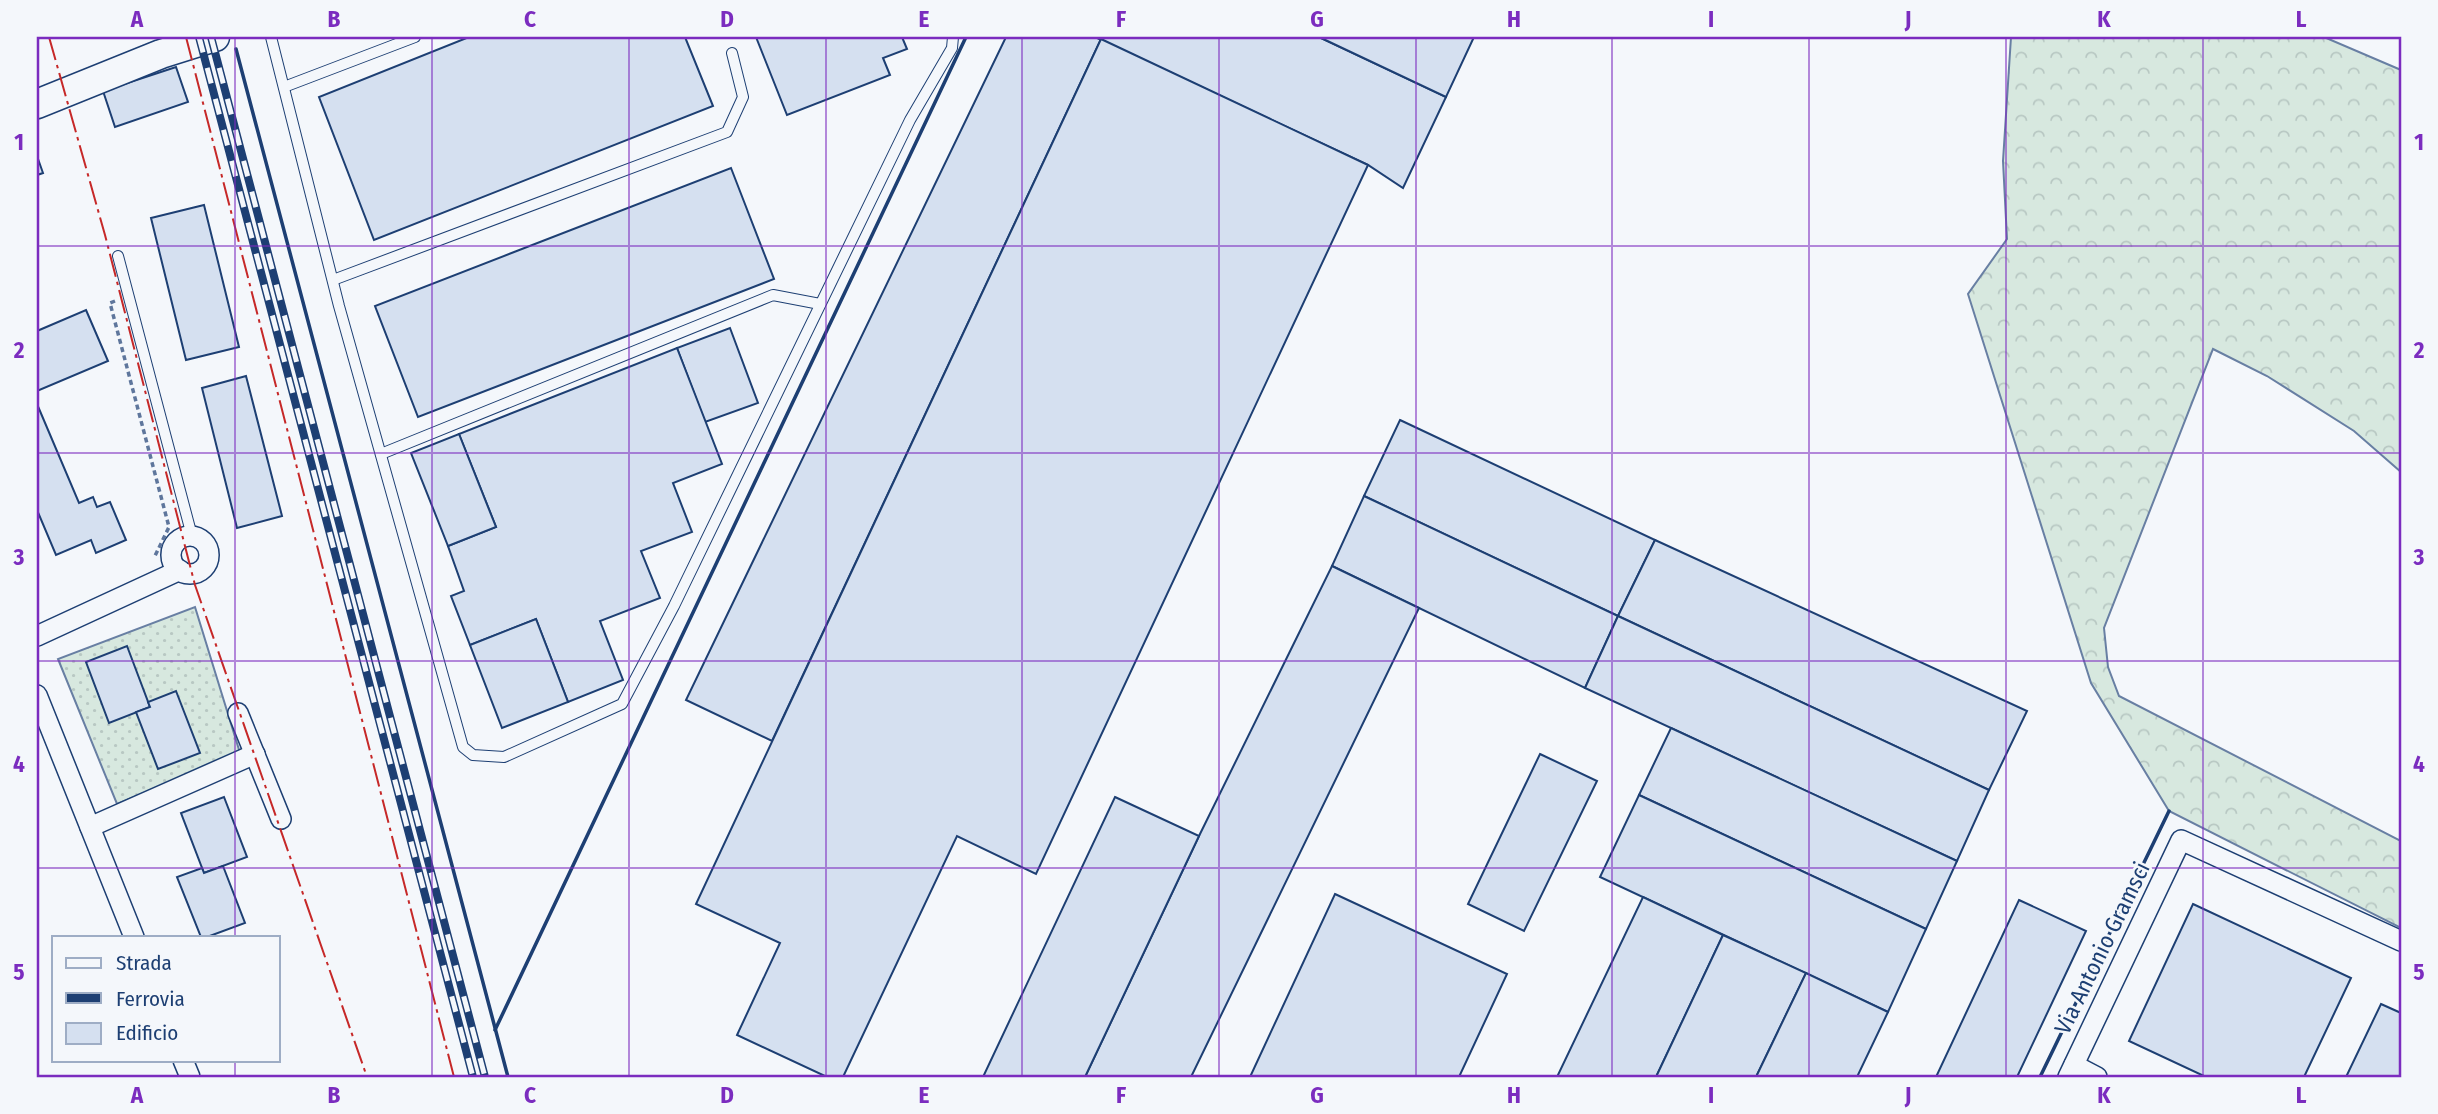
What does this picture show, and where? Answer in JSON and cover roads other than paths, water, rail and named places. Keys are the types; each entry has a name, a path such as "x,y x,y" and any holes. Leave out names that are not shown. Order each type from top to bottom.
{"street":[{"path":"37,104 161,54 215,37"},
{"path":"192,536 207,547 209,559 202,569 191,574 180,570 172,561 173,548 180,539 192,536"},
{"path":"37,636 180,570"},
{"path":"37,695 134,936"},
{"path":"238,713 281,819"},
{"path":"90,827 255,754"},
{"name":"Via Antonio Gramsci","path":"2071,1071 2181,840 2401,941"},
{"path":"2071,1071 2097,1077"}],"lane":[{"path":"271,37 333,280 463,747 473,755 504,757 622,704 674,606 910,120 952,48 953,37"},
{"path":"284,87 415,37"},
{"path":"333,280 727,132 743,97 732,53"},
{"path":"118,256 192,536"},
{"path":"381,454 773,295 820,304"}],"railway":[{"path":"199,37 473,1077"},
{"path":"211,37 485,1077"}]}
